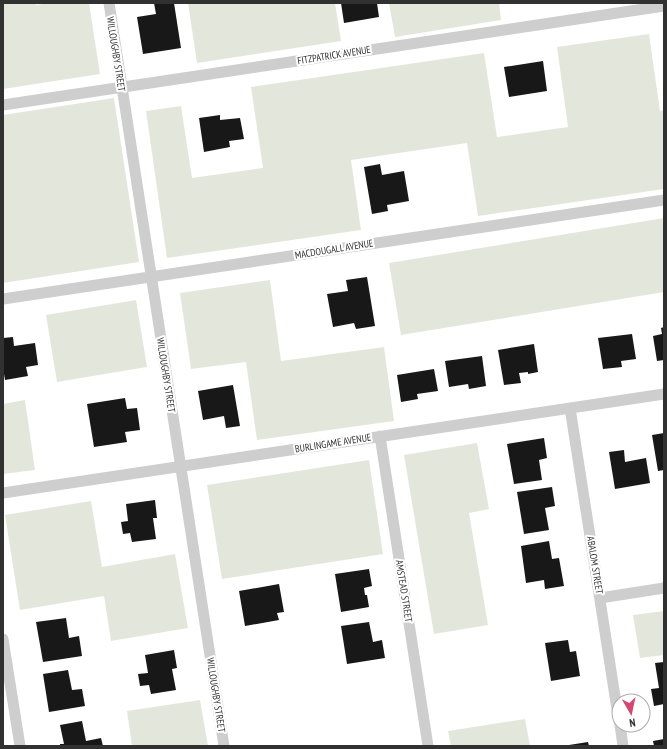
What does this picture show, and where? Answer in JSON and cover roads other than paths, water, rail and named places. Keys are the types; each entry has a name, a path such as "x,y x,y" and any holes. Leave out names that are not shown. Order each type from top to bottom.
{"street":[{"name":"WILLOUGHBY STREET","path":"108,3 224,746"},
{"name":"FITZPATRICK AVENUE","path":"3,105 664,6"},
{"name":"MACDOUGALL AVENUE","path":"3,299 664,200"},
{"name":"BURLINGAME AVENUE","path":"3,493 664,394"},
{"name":"ABALOM STREET","path":"570,408 615,693"},
{"name":"AMSTEAD STREET","path":"380,436 428,746"},
{"path":"600,598 664,588"},
{"path":"3,639 20,746"},
{"path":"621,733 623,746"}]}
